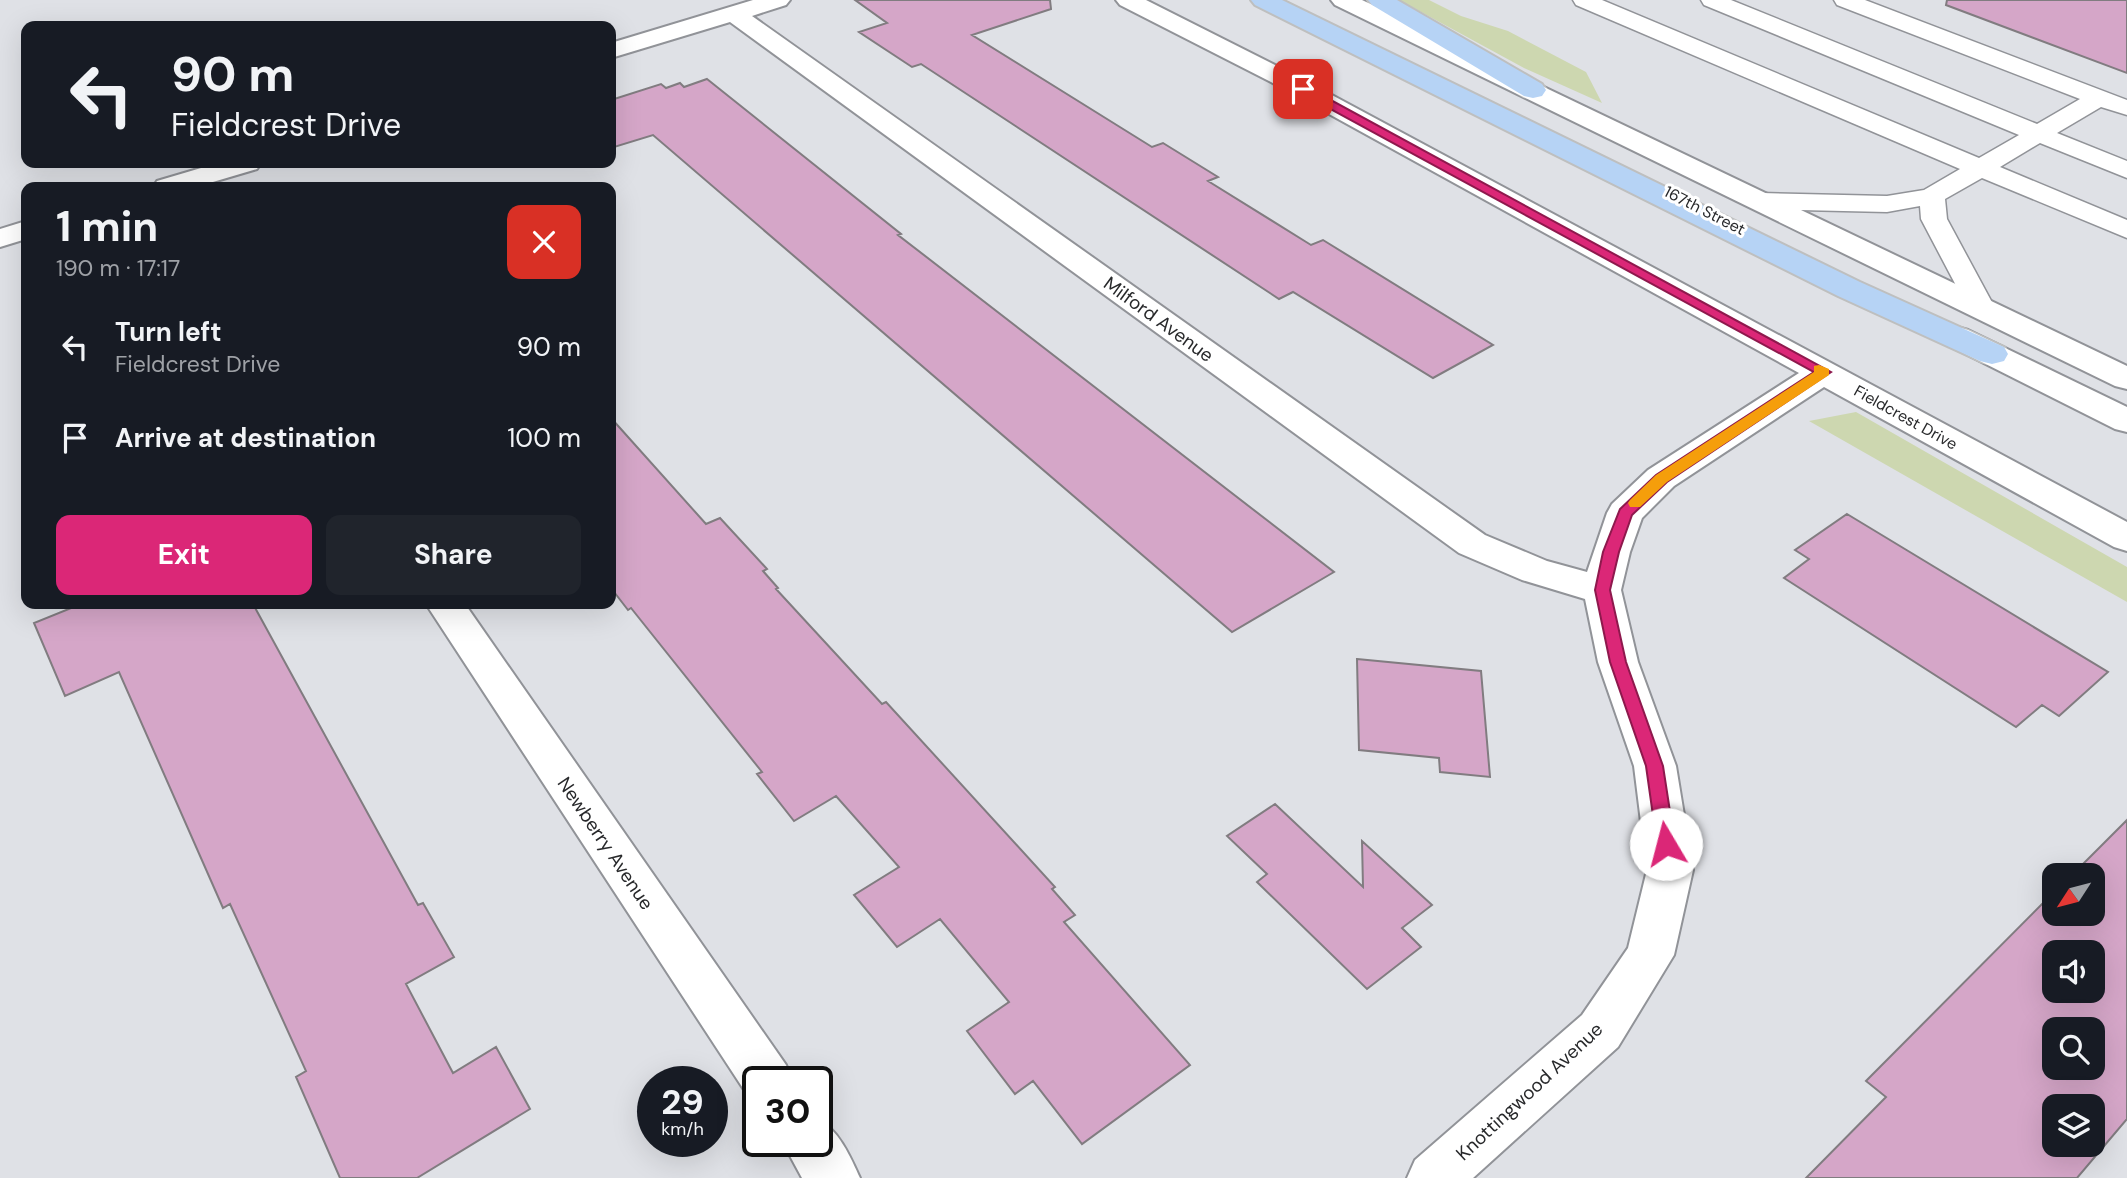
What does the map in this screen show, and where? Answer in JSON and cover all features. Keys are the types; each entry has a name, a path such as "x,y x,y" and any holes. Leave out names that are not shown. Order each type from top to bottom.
{"highway":[{"path":"1263,0 1849,289 1992,354"},
{"path":"1380,0 1533,90"}],"street":[{"path":"616,49 778,0"},
{"name":"Fieldcrest Drive","path":"1128,0 1280,77 2127,538"},
{"name":"167th Street","path":"1282,0 2127,421"},
{"name":"167th Street","path":"1343,0 2127,379"},
{"name":"Milford Avenue","path":"734,13 1472,544 1535,570 1602,590"},
{"path":"184,182 230,168"},
{"path":"0,238 21,232"},
{"name":"Knottingwood Avenue","path":"1434,1178 1600,1031 1650,956 1670,870 1654,766 1618,662 1602,590 1611,552 1625,513 1661,478 1824,372"},
{"name":"Newberry Avenue","path":"448,609 757,1066"},
{"path":"819,1157 833,1178"}],"lane":[{"path":"1584,0 2127,230"},
{"path":"1712,0 2127,170"},
{"path":"1845,0 2127,108"},
{"path":"1761,201 1887,204 1932,196 2099,97"},
{"path":"1932,196 1934,219 1981,309"}],"green space":[{"path":"1399,0 1429,0 1461,16 1508,31 1586,72 1602,103 1524,68"},
{"path":"1856,412 2127,567 2127,602 1809,421"}],"building":[{"path":"855,0 1050,0 1051,9 972,35 1152,147 1163,143 1218,177 1208,181 1311,245 1323,240 1493,345 1433,378 1293,292 1279,299 921,64 912,67 859,32 887,23"},
{"path":"1947,0 2127,0 2127,73 1946,5"},
{"path":"707,79 901,234 898,235 1334,572 1232,632 653,135 616,146 616,98 661,84 666,88 680,83 684,87"},
{"path":"616,424 706,524 720,518 767,569 763,571 778,588 776,589 882,704 886,702 1055,887 1052,889 1075,915 1064,922 1190,1065 1082,1144 1033,1081 1015,1094 967,1031 1009,1002 940,919 897,947 854,895 899,867 836,796 794,821 757,774 762,772 631,608 628,610 616,594"},
{"path":"1847,514 2108,672 2059,716 2042,705 2016,727 1784,578 1809,559 1795,550"},
{"path":"69,609 256,609 418,905 423,903 454,957 406,984 453,1073 496,1047 530,1109 417,1178 340,1178 296,1077 306,1071 230,904 223,908 119,672 65,696 34,623"},
{"path":"1357,659 1481,671 1490,777 1440,772 1439,758 1359,750"},
{"path":"1275,804 1363,887 1362,841 1432,905 1402,928 1421,947 1367,989 1257,882 1267,874 1227,836"},
{"path":"2127,820 2127,1119 2105,1145 2105,1094 2042,1094 2042,1157 2095,1157 2077,1178 1806,1178 1886,1097 1866,1081 2042,904 2042,926 2105,926 2105,863 2084,863"}],"slow traffic":[{"path":"1635,503 1661,478 1824,372 1819,369"}],"route":[{"path":"1303,89 1824,372 1661,478 1625,513 1611,552 1602,590 1618,662 1654,766 1666,844"}]}
